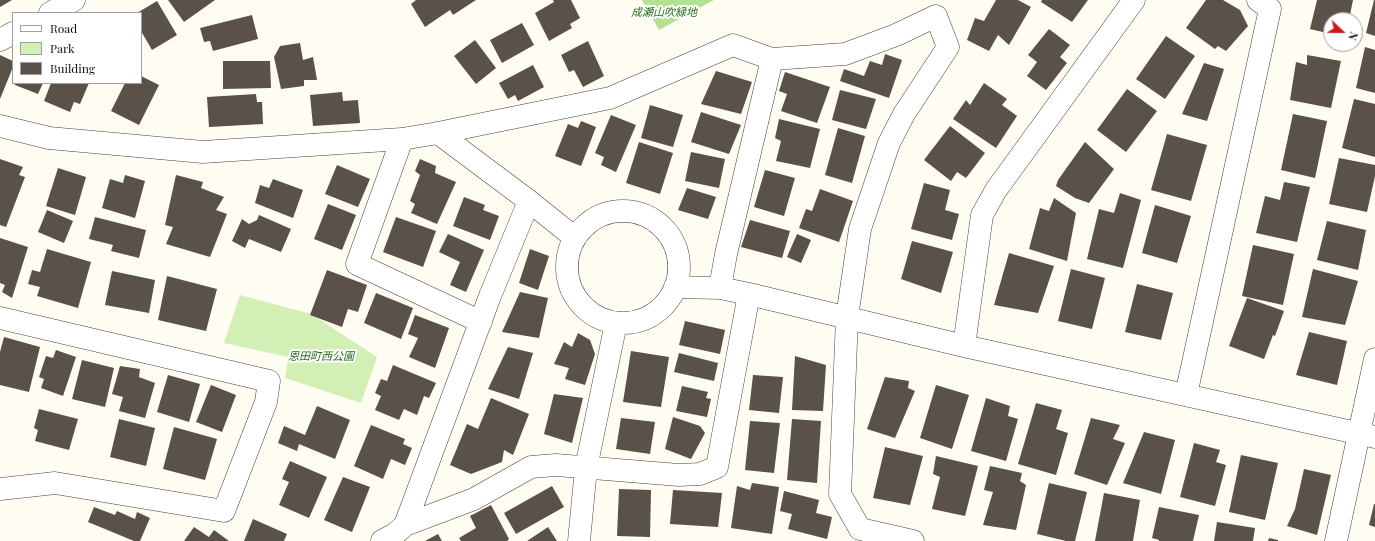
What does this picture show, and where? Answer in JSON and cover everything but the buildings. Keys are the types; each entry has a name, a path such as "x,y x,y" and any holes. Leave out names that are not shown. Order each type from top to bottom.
{"street":[{"path":"52,12 74,0"},
{"path":"964,346 982,215 1001,184 1134,0"},
{"path":"1186,395 1270,9 1258,0"},
{"path":"0,126 49,138 203,152 402,139 610,98 733,45 772,60 845,54 896,35 936,16 948,48 904,114 889,143 860,229 847,317 840,494 860,529 913,541"},
{"path":"0,40 12,34"},
{"path":"720,288 726,254 772,60"},
{"path":"438,133 529,201 575,238"},
{"path":"402,139 357,264 481,322"},
{"path":"405,525 481,322 529,201"},
{"path":"615,212 632,212 647,217 660,226 671,239 677,255 679,271 675,287 666,303 652,315 635,322 616,323 598,318 583,307 572,292 567,274 568,256 575,238 585,226 599,216 615,212"},
{"path":"675,287 720,288 749,294 964,346 1367,436"},
{"path":"382,541 395,534 405,525 474,499 532,467 556,465 679,475 700,474 717,467 749,294"},
{"path":"0,318 269,381 266,402 224,511 55,483 0,489"},
{"path":"579,541 586,468 616,323"},
{"path":"1336,541 1367,436 1375,359"}],"green space":[{"name":"成瀬山吹緑地","path":"642,0 714,0 659,30"},
{"name":"恩田町西公園","path":"240,295 311,314 377,357 361,403 285,378 288,357 224,343"}]}
